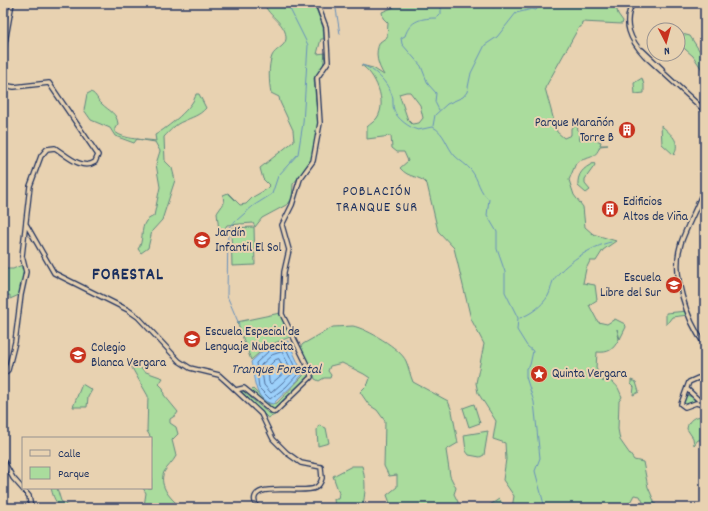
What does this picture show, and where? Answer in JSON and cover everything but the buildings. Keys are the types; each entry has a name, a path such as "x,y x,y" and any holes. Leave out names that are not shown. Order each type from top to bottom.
{"street":[{"path":"3,54 12,3"},
{"path":"236,390 244,388 275,412 311,377 310,371 282,314 284,272 289,250 282,226 294,201 300,179 313,161 320,122 317,78 328,62 326,27 318,3"},
{"path":"633,3 627,19 629,30 636,44 705,111"},
{"path":"3,85 14,87 43,82 49,83 98,155 95,162 87,166 80,164 55,148 50,148 43,152 35,169 30,186 22,256 26,272 21,295 15,342 8,370 3,375"},
{"path":"705,186 683,239 677,267 689,315 695,329 705,345"},
{"path":"26,224 51,270 56,275 116,302 138,317 179,361 190,368 218,375 261,414 273,439 287,453 301,463 320,467 322,478 316,488 309,490 269,490 257,492 254,498 257,508"},
{"path":"697,401 687,407 682,405 689,382 698,378 705,381"},
{"path":"687,389 697,401 704,405"},
{"path":"685,394 691,394"},
{"path":"3,460 13,478 22,488"},
{"path":"23,489 31,499 31,508"}],"green space":[{"path":"264,3 314,3 323,27 324,39 321,39 317,54 325,53 323,68 314,78 318,125 311,163 293,184 292,199 288,204 262,218 255,227 253,223 227,225 222,233 219,231 217,213 224,203 223,195 228,193 240,205 246,204 253,197 267,189 270,186 263,179 260,168 294,141 293,130 279,97 271,93 270,84 269,69 272,56 285,42 286,33 281,24 266,8"},
{"path":"397,3 478,3 494,7 500,3 522,3 524,5 535,3 615,3 618,14 623,21 622,24 582,22 581,27 579,27 545,88 557,132 564,138 571,135 571,128 577,125 580,141 586,136 601,142 600,145 608,145 600,146 596,154 576,163 569,180 574,195 583,207 585,227 593,234 616,241 603,250 596,261 590,261 586,269 583,283 595,285 597,300 589,305 598,322 607,324 615,319 625,324 626,327 620,339 617,329 619,339 613,348 605,352 597,352 596,368 603,382 605,378 616,385 620,392 622,397 619,401 618,429 620,440 634,460 643,462 648,487 657,508 646,508 640,496 634,495 627,508 512,508 514,496 503,480 506,459 505,443 493,439 496,421 478,393 476,383 484,344 471,319 454,248 438,231 427,184 421,179 407,174 400,168 408,161 404,152 397,152 392,148 391,136 367,139 367,127 377,118 381,104 375,81 371,74 361,65 373,68 384,75 377,55 380,42 387,37 388,23 383,18 382,12 394,7","holes":["410,92 420,105 423,118 419,123 412,124 408,120 399,94"]},
{"path":"686,35 690,36 705,57 705,74 693,56 686,50"},
{"path":"642,78 644,93 635,94 634,83"},
{"path":"91,92 116,117 118,124 115,128 115,132 119,135 137,139 134,143 115,136 110,128 91,120 84,110 87,94"},
{"path":"196,94 199,94 206,108 198,115 178,124 164,137 165,161 172,168 175,180 162,220 152,231 148,248 141,253 138,249 141,243 144,224 154,216 160,187 156,164 160,151 155,142 138,139 156,141 155,135 179,117 190,105"},
{"path":"661,125 676,142 676,150 674,155 662,144"},
{"path":"594,163 595,165 585,179 585,184 590,190 586,193 578,186 579,178 584,169"},
{"path":"254,227 255,265 232,266 231,228"},
{"path":"22,265 22,269 24,268 24,276 19,295 10,299 10,295 3,296 3,269 13,269"},
{"path":"687,311 688,315 672,317 666,325 666,313"},
{"path":"280,313 290,337 267,346 251,360 237,322"},
{"path":"353,326 374,335 397,350 406,361 413,382 448,401 452,411 458,443 446,450 450,476 456,488 454,494 458,502 458,508 387,508 390,503 387,495 397,487 397,475 389,476 384,466 385,421 377,410 369,405 360,392 368,384 370,378 342,363 330,366 328,371 331,375 330,378 324,378 319,381 315,379 313,371 311,371 300,348 303,344 333,327"},
{"path":"130,360 146,372 163,378 159,384 163,388 164,395 178,412 170,419 170,423 176,427 178,434 172,440 176,456 164,472 163,483 167,493 182,508 146,508 144,506 146,493 144,489 152,489 152,437 150,437 147,431 148,396 132,368"},
{"path":"304,365 309,375 274,409 270,408 251,391 253,389 269,404 277,403 303,376"},
{"path":"631,380 636,382 639,392 633,395 634,387 631,384"},
{"path":"82,384 92,390 88,397 87,407 73,407"},
{"path":"242,390 268,413 275,415 268,418 241,391"},
{"path":"686,395 693,397 695,401 685,405 683,404"},
{"path":"474,404 480,423 469,427 463,408"},
{"path":"705,416 705,440 698,440 694,445 693,438 687,429 690,420"},
{"path":"319,425 326,428 329,443 318,446 317,430"},
{"path":"488,431 484,455 480,457 469,455 466,451 464,435"},
{"path":"352,466 362,466 365,492 362,508 335,508 334,499 338,499 339,493 333,476"},
{"path":"51,489 57,489 61,501 70,508 59,505 53,496"},
{"path":"499,499 503,504 498,508 492,508 490,505"}],"water":[{"name":"Tranque Forestal","path":"288,341 303,374 273,404 266,402 258,393 254,381 251,362 267,347"}],"waterway":[{"path":"239,324 227,296 228,228 253,206 272,194 278,176 298,154 303,123 308,45 287,3"},
{"path":"333,3 336,9 340,34"},
{"path":"439,110 435,102 436,93 428,84 421,66 402,44 401,38 405,36 413,23 422,19 437,18 441,14 441,3"},
{"path":"433,126 435,115 447,104 463,97 467,92 471,73 485,45 497,37 516,13 532,9 536,10 541,5 549,3"},
{"path":"362,65 376,73 387,85 393,97 394,110 401,120 418,130 432,127"},
{"path":"433,127 443,136 455,156 468,166 483,193 489,199 487,215 497,232 497,249 505,272 505,292 518,318 517,330 527,346 533,351 530,365 526,368 526,377 534,402 540,458 535,471 545,508"},
{"path":"520,318 532,312 546,300 553,281 571,262 595,247 611,242"}],"place":[{"name":"Parque Marañón Torre B","path":"627,130"},
{"name":"Edificios Altos de Viña","path":"610,209"},
{"name":"Jardín Infantil El Sol","path":"202,240"},
{"name":"Escuela Libre del Sur","path":"674,285"},
{"name":"Escuela Especial de Lenguaje Nubecita","path":"192,339"},
{"name":"Colegio Blanca Vergara","path":"78,355"},
{"name":"Quinta Vergara","path":"539,374"}],"district":[{"name":"POBLACIÓN TRANQUE SUR","path":"377,200"},
{"name":"FORESTAL","path":"128,276"}]}
